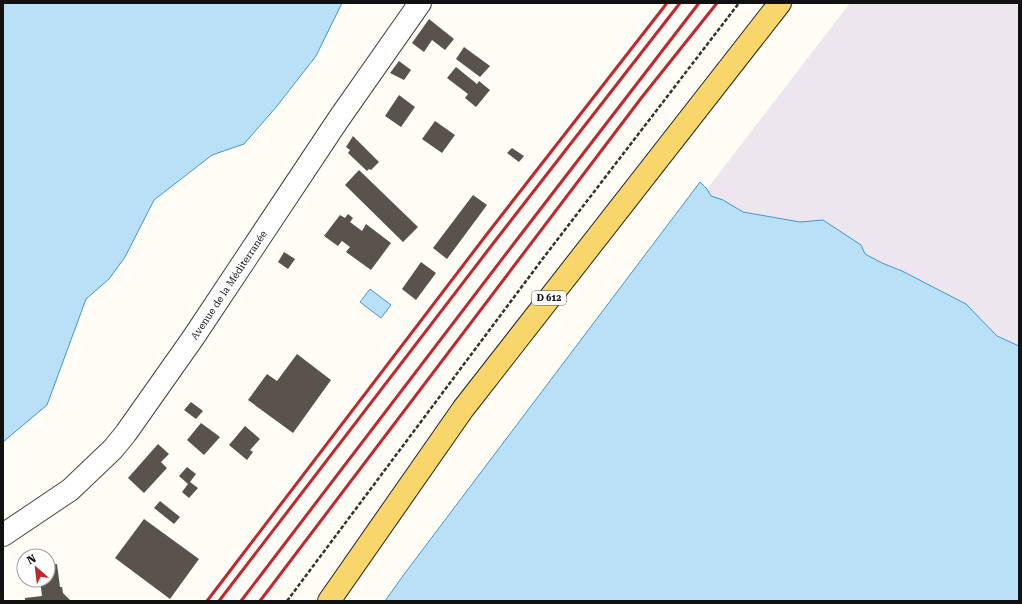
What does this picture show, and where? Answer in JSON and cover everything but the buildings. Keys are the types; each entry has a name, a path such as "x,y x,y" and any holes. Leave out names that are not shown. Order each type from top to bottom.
{"main road":[{"name":"D 612","path":"329,601 463,409 780,3"}],"street":[{"name":"Avenue de la Méditerranée","path":"3,535 70,490 113,449 126,433 193,338 338,120 420,3"}],"path":[{"path":"287,601 549,251 739,3"}],"shaded area":[{"path":"850,3 1019,3 1019,346 997,336 966,304 865,254 861,245 823,220 800,222 743,212 723,200 711,196 707,189"}],"water":[{"path":"3,3 342,3 316,56 277,106 244,144 212,155 154,200 125,257 109,279 86,299 47,405 3,442"},
{"path":"700,182 711,196 723,200 743,212 800,222 823,220 861,245 865,254 966,304 997,336 1019,346 1019,601 385,601"},
{"path":"370,289 391,305 381,318 360,302"}],"railway":[{"path":"207,601 487,234 667,3"},
{"path":"219,601 495,241 680,3"},
{"path":"241,601 699,3"},
{"path":"260,601 642,97 717,3"}]}
